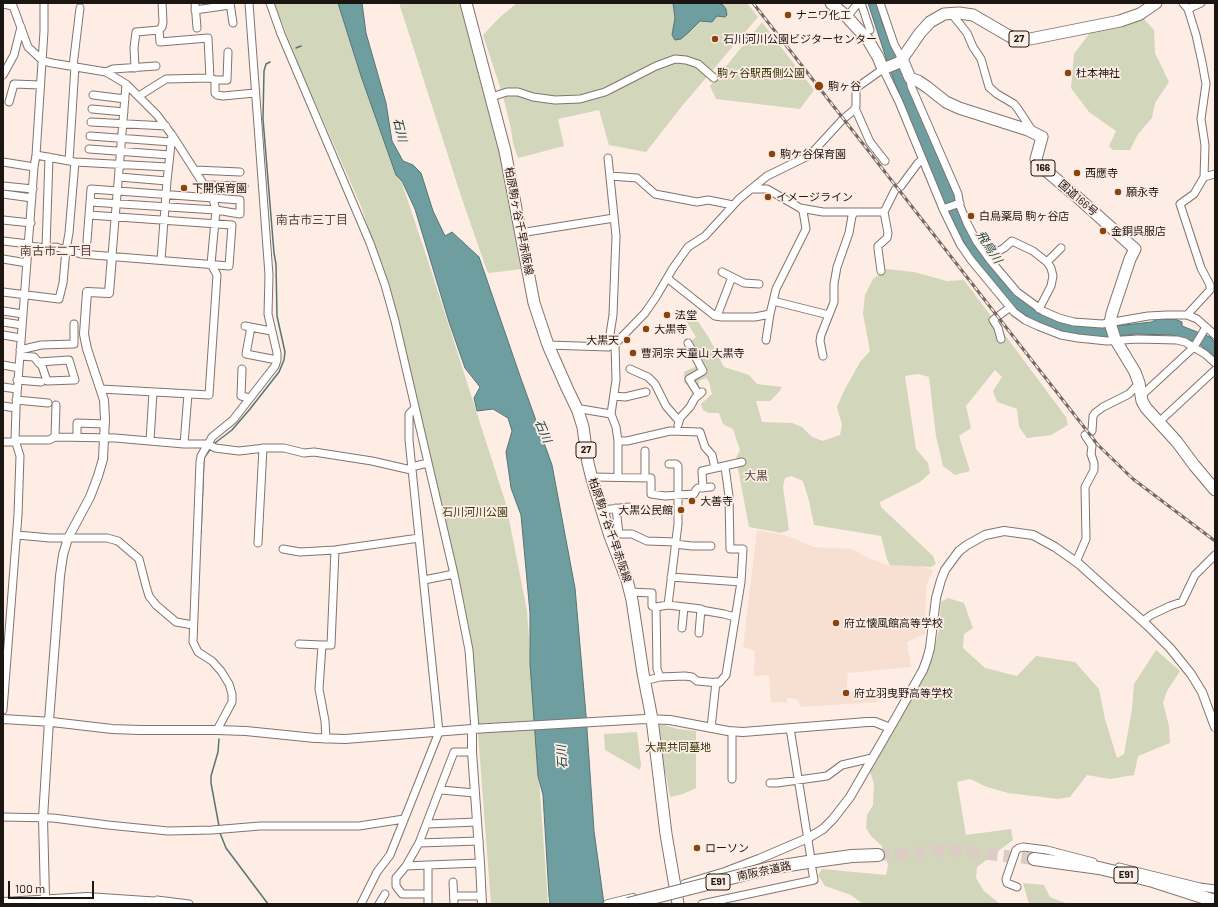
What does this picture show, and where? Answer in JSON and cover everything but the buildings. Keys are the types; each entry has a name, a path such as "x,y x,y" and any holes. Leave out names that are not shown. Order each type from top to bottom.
{"highway":[{"name":"南阪奈道路","path":"645,904 810,864 852,856 878,857"},
{"name":"E91","path":"1213,904 1152,885 1100,873 1034,861 1099,868 1153,881 1215,901"},
{"name":"南阪奈道路","path":"628,904 770,868 810,864"},
{"path":"4,904 87,899 161,904"},
{"path":"47,901 104,904"}],"main road":[{"name":"柏原駒ヶ谷千早赤阪線","path":"466,3 505,151 534,302 548,345 578,411 583,426 591,477 602,510 614,534 630,592 666,834 671,887 678,904"},
{"path":"831,3 847,17 868,40 885,69 901,61 910,78 918,81 953,106 1033,132"},
{"name":"27","path":"901,61 920,32 930,22 944,14 966,13 973,15 1009,36 1018,39 1030,39 1120,21 1140,14 1156,3"},
{"name":"国道166号","path":"1033,132 1042,137 1036,158 1037,163 1135,249 1127,266 1113,309 1111,324 1115,340 1130,362 1139,383 1141,396 1146,408 1163,425 1215,489"}],"street":[{"path":"3,710 17,535 20,456 15,441 18,368 36,155 44,31 44,3"},
{"path":"162,3 164,22 159,30 160,42 208,38 215,92 217,95 223,96 255,93"},
{"path":"217,730 232,702 232,694 229,684 221,671 212,662 198,652 194,647 193,642 200,462 201,456 212,437 233,420 275,366 277,360 277,353 268,314 269,275 265,202 255,93 249,3"},
{"path":"270,3 281,34 370,242 385,285 395,321 454,574 469,650 476,729 472,752 482,900 454,896"},
{"path":"847,17 858,3 870,30"},
{"path":"880,3 901,61"},
{"path":"1187,315 1210,290 1210,285 1201,268 1180,204 1194,194 1204,177 1205,145 1201,119 1206,84 1202,62 1185,6 1201,3"},
{"path":"3,4 13,6 28,47 41,60 106,72 126,84 139,96 166,126 172,139 195,170 212,198 216,210 211,264 217,275 209,395 101,389"},
{"path":"197,28 195,6 230,4 233,23"},
{"path":"3,292 59,300 63,283 69,233 74,66 80,8"},
{"path":"951,13 967,32 973,47 981,60 989,87 997,94 1014,104 1033,132"},
{"path":"3,75 14,56 21,27"},
{"path":"135,68 134,48 136,32 159,30"},
{"path":"139,96 166,79 227,80 228,52"},
{"path":"491,97 508,92 518,92 533,97 554,100 580,99 605,92 656,66 675,60 686,60 698,64 714,78"},
{"path":"106,72 114,69 156,66"},
{"path":"885,161 870,142 855,108 856,88 885,69 922,160 960,244 1009,308 1024,320 1061,335 1078,338 1115,340 1177,340 1195,345 1215,363"},
{"path":"910,78 911,86 958,194 959,203 967,223 977,242 1016,292 1039,309 1059,318 1074,322 1111,324 1148,316 1187,315 1197,319 1204,329 1215,336"},
{"path":"9,102 14,84 40,85"},
{"path":"47,901 43,818 59,583 63,555 68,538 90,496 103,459 105,424 104,400 87,349 84,334 87,292 109,293 126,84"},
{"path":"93,95 125,98"},
{"path":"548,345 608,347 615,344 645,313 682,254 688,247 705,236 733,205 767,176 810,155 822,141 827,138 837,125 855,108"},
{"path":"92,110 124,112"},
{"path":"91,122 166,126"},
{"path":"90,136 172,139"},
{"path":"161,260 168,167 172,139"},
{"path":"89,149 170,155"},
{"path":"36,155 72,161 168,167"},
{"path":"46,248 49,158"},
{"path":"608,158 616,245 613,315 608,347"},
{"path":"881,271 878,246 887,238 888,233 884,212 895,190 901,186 922,160"},
{"path":"3,162 34,167"},
{"path":"195,170 240,172"},
{"path":"228,172 228,185"},
{"path":"1204,177 1215,174"},
{"path":"610,176 637,178 655,194 697,202 708,200 733,205"},
{"path":"119,177 167,180"},
{"path":"204,185 244,186"},
{"path":"3,186 33,189"},
{"path":"87,241 90,202 91,189 240,200 240,214 216,210 90,202"},
{"path":"750,189 767,189 800,208 823,212 884,212"},
{"path":"3,194 32,198"},
{"path":"944,209 959,203"},
{"path":"766,340 776,289 806,229 803,211 800,208"},
{"path":"823,356 820,341 821,335 834,302 834,284 837,267 854,213"},
{"path":"3,241 46,248 56,247 81,254 229,266 232,225 89,215"},
{"path":"520,233 614,218"},
{"path":"3,220 31,223"},
{"path":"988,257 1012,241 1033,251 1047,262 1051,268 1053,276 1051,286 1039,309"},
{"path":"1047,262 1061,248"},
{"path":"3,260 27,263"},
{"path":"722,272 744,283 759,284"},
{"path":"717,316 732,277"},
{"path":"668,278 717,316 755,317 770,314"},
{"path":"773,301 829,315"},
{"path":"1001,339 998,328 993,320 1009,308"},
{"path":"3,311 23,314"},
{"path":"3,322 22,325"},
{"path":"20,353 41,345 74,344 74,324"},
{"path":"271,331 248,327 246,354 277,360"},
{"path":"1141,396 1195,345 1204,329"},
{"path":"3,335 21,338"},
{"path":"676,431 679,421 700,393 689,379 703,371 688,343"},
{"path":"615,344 616,380 611,414 616,427 618,441 618,477"},
{"path":"20,353 34,357 38,362 42,366 47,381 75,380 69,360 38,362"},
{"path":"3,365 18,368"},
{"path":"242,369 241,396 250,398"},
{"path":"630,369 648,377 655,384 666,406 679,421"},
{"path":"1159,422 1215,370"},
{"path":"18,380 41,382"},
{"path":"1076,562 1086,539 1085,487 1094,470 1094,463 1091,454 1092,446 1085,435 1092,430 1093,416 1095,413 1103,407 1129,394 1139,383"},
{"path":"3,387 17,389"},
{"path":"150,441 153,392"},
{"path":"614,396 625,397 646,392"},
{"path":"184,444 188,394"},
{"path":"3,406 48,403"},
{"path":"55,437 56,405"},
{"path":"361,904 377,872 390,855 440,732 411,468 409,414 415,408"},
{"path":"578,411 581,409 611,414"},
{"path":"77,437 77,423 105,424"},
{"path":"618,441 627,441 670,431 700,432 705,447 712,455 715,468"},
{"path":"3,442 49,440 55,437 104,438 184,444 208,444 215,448 239,451 263,448 284,448 304,453 314,452 411,468 428,463"},
{"path":"258,544 263,448"},
{"path":"645,451 645,478"},
{"path":"703,488 702,471 742,462"},
{"path":"668,605 678,524 678,466 676,464 669,464"},
{"path":"644,680 660,677 692,677 697,681 719,683 726,675 741,582 742,549 730,549 729,496 725,467"},
{"path":"591,477 651,478 651,494 665,496 694,494 696,490 711,487"},
{"path":"602,510 630,507"},
{"path":"616,508 614,534 632,534 647,541 676,543 692,546 711,546"},
{"path":"608,904 724,872 808,838 823,829 850,797 923,670 930,648 936,598 945,570 959,551 985,536 1004,531 1033,535 1045,540 1076,562 1143,621 1170,648 1191,674 1202,692 1215,727"},
{"path":"17,535 50,538 107,538 118,541 139,560 149,596 156,605 176,622 193,626"},
{"path":"283,549 300,552 334,550 419,538"},
{"path":"299,644 331,645 334,550"},
{"path":"1143,621 1151,615 1182,602 1195,575 1215,555"},
{"path":"424,580 454,574"},
{"path":"671,577 741,582"},
{"path":"630,592 652,593 652,606 668,605 701,609 735,617"},
{"path":"656,606 657,669 660,677"},
{"path":"682,628 684,607"},
{"path":"699,633 701,610"},
{"path":"322,645 319,689 325,721 326,739"},
{"path":"711,728 716,682"},
{"path":"3,719 49,721 112,729 217,730 326,739 649,719 670,720 732,731 875,722 890,728"},
{"path":"702,904 814,880 810,864 808,838 790,728"},
{"path":"732,731 732,779"},
{"path":"428,894 402,894 396,886 396,878 406,866 419,843 441,790 454,752 472,752"},
{"path":"770,783 799,781 827,776 842,765 872,758"},
{"path":"441,790 475,793"},
{"path":"3,817 43,818 168,831 212,830 260,826 359,826 404,819"},
{"path":"427,824 477,822"},
{"path":"419,843 479,841"},
{"path":"1017,887 1007,883 1006,879 1016,850 1023,847 1047,850 1082,860 1159,876 1200,887 1215,889"},
{"path":"406,866 480,863"},
{"path":"428,865 428,904"},
{"path":"453,882 454,904"},
{"path":"379,904 385,894"},
{"path":"3,901 47,901 74,896 143,898 189,904"}],"shaded area":[{"name":"府立懐風館高等学校","path":"757,530 788,536 814,547 852,549 868,558 888,565 914,565 933,570 926,587 925,634 907,642 911,667 848,673 846,692 876,690 879,702 801,707 797,699 787,698 787,703 771,702 769,675 754,676 755,651 743,647"}],"green space":[{"name":"石川河川公園","path":"274,3 342,3 430,267 506,504 527,611 548,904 491,904 472,655 389,290 361,206 300,68"},
{"path":"399,3 463,3 506,169 522,269 489,273 487,271 461,196"},
{"path":"517,3 747,3 758,17 682,106 646,152 609,145 599,110 558,119 564,146 518,158 513,143 503,96 483,35 500,17"},
{"path":"1144,19 1154,30 1155,53 1169,82 1155,103 1152,118 1138,134 1130,150 1113,150 1109,146 1116,131 1089,112 1071,88 1074,54 1092,30"},
{"name":"駒ヶ谷駅西側公園","path":"762,22 814,90 800,109 716,99 710,86"},
{"path":"886,269 914,272 947,281 964,280 1066,417 1068,425 1051,435 1027,438 1019,427 1017,409 997,402 993,391 1002,377 995,370 966,406 971,428 959,436 970,471 955,475 943,466 936,436 929,377 918,374 905,376 916,449 928,463 930,473 920,482 880,502 881,507 933,556 936,564 931,567 890,565 881,536 814,525 803,481 791,476 785,478 783,487 789,530 781,533 749,527 736,458 740,450 733,429 723,424 719,413 709,413 703,410 701,404 712,394 709,382 706,378 699,381 699,388 693,390 684,382 684,372 701,364 689,342 696,337 685,319 693,314 709,338 724,367 749,375 757,384 782,387 770,401 756,401 762,422 792,423 802,427 812,437 823,441 840,435 842,425 837,407 860,362 870,351 863,314 865,295 873,279"},
{"path":"948,598 964,603 973,628 964,634 963,648 985,668 1017,676 1036,656 1075,662 1099,689 1105,719 1117,758 1124,754 1132,709 1134,684 1156,650 1180,671 1167,691 1163,703 1169,726 1170,743 1138,756 1134,775 1110,779 1087,775 1070,797 1058,799 1008,793 987,787 970,779 957,782 966,835 1011,829 1013,840 977,867 976,878 984,891 1000,904 863,904 851,895 825,886 818,875 822,869 886,875 888,865 882,846 871,836 866,828 867,815 873,805 874,784 870,772 928,669 939,630 941,602"},
{"name":"大黒共同墓地","path":"661,724 678,729 696,731 696,788 683,794 670,797 666,774 662,773 658,726"},
{"path":"637,732 641,765 640,770 605,750 604,734"},
{"path":"1023,883 1044,885 1050,897 1068,904 1029,904"}],"water":[{"name":"石川","path":"338,3 362,3 366,33 386,103 392,141 403,161 413,165 421,173 433,211 445,236 452,232 479,257 552,465 575,588 594,831 604,904 550,904 543,795 538,776 530,664 530,613 521,515 511,488 506,452 512,431 508,418 493,409 477,411 474,398 480,387 465,368 449,322 415,209 402,181 396,175 361,76"},
{"path":"673,3 717,3 723,5 726,9 727,15 725,17 717,16 712,22 700,21 681,39 675,40 672,35 675,18"},
{"path":"868,3 877,3 882,23 954,195 963,222 975,241 1038,310 1105,327 1152,322 1157,319 1175,319 1182,322 1182,326 1210,337 1215,342 1215,357 1198,343 1172,335 1135,334 1104,338 1066,334 1042,326 1013,307 993,286 970,253 950,217 891,73"}],"waterway":[{"path":"296,48 301,46"},
{"path":"215,443 232,430 250,409 279,372 284,360 285,352 277,316 276,264 263,119 264,71 266,64 270,62"},
{"path":"201,533 204,458 209,451"},
{"path":"219,739 218,752 211,776 211,783 219,826"},
{"path":"220,833 226,848 268,904"}],"tunnel":[{"path":"878,855 950,850 1034,859"}],"railway":[{"path":"753,3 1098,445 1133,479 1215,541"}],"place":[{"name":"ナニワ化工","path":"788,15"},
{"name":"石川河川公園ビジターセンター","path":"715,39"},
{"name":"杜本神社","path":"1068,73"},
{"name":"駒ヶ谷","path":"819,86"},
{"name":"駒ケ谷保育園","path":"772,154"},
{"name":"西應寺","path":"1077,173"},
{"name":"下開保育園","path":"184,188"},
{"name":"願永寺","path":"1118,192"},
{"name":"イメージライン","path":"768,197"},
{"name":"白鳥薬局 駒ヶ谷店","path":"971,216"},
{"name":"金銅呉服店","path":"1103,231"},
{"name":"法堂","path":"667,315"},
{"name":"大黒寺","path":"646,329"},
{"name":"大黒天","path":"627,340"},
{"name":"曹洞宗 天童山 大黒寺","path":"633,353"},
{"name":"大善寺","path":"692,501"},
{"name":"大黒公民館","path":"681,510"},
{"name":"府立懐風館高等学校","path":"836,623"},
{"name":"府立羽曳野高等学校","path":"846,693"},
{"name":"ローソン","path":"697,848"}],"district":[{"name":"南古市三丁目","path":"312,220"},
{"name":"南古市二丁目","path":"56,251"},
{"name":"大黒","path":"756,476"}],"water label":[{"name":"飛鳥川","path":"989,247"}]}
